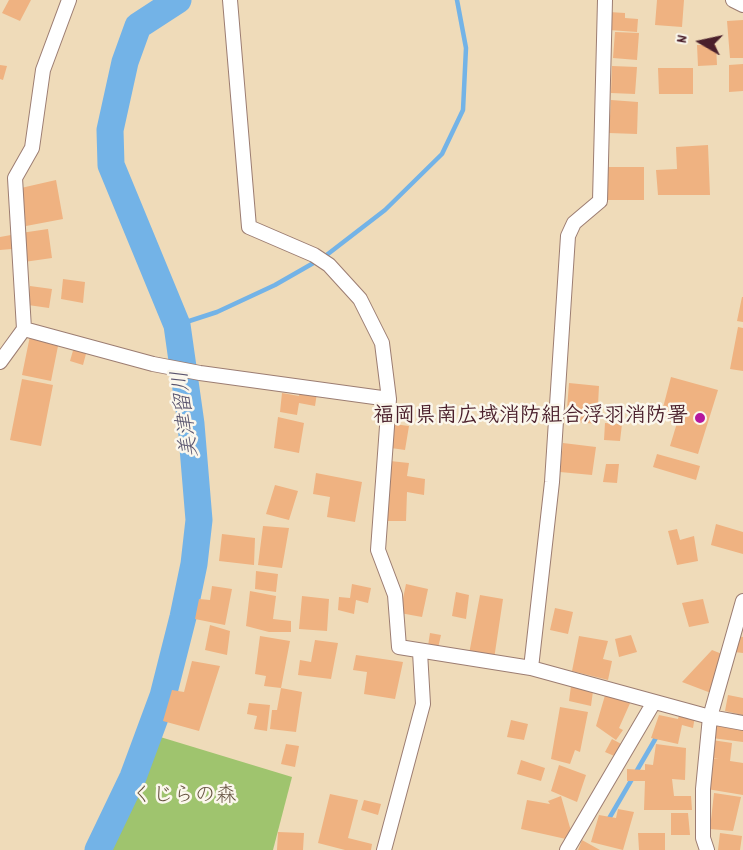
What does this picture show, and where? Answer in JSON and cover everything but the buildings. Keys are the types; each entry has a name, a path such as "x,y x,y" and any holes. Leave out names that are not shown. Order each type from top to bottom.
{"street":[{"path":"0,362 24,329 15,178 32,148 44,70 69,0"},
{"path":"230,0 249,227 319,259 360,300 382,343 389,399 378,550 395,595 399,646 420,652 531,668 710,717 743,723"},
{"path":"531,668 552,482 568,236 574,223 600,201 605,0"},
{"path":"733,0 743,4"},
{"path":"24,329 153,364 200,373 389,399"},
{"path":"707,850 703,838 703,789 710,717 743,602"},
{"path":"384,850 423,704 420,652"},
{"path":"567,850 654,702"}],"green space":[{"name":"くじらの森","path":"157,736 292,777 273,850 104,850"}],"waterway":[{"name":"美津留川","path":"98,850 133,777 163,696 194,564 199,520 191,424 177,325 111,165 110,130 125,62 138,26 178,0"},
{"path":"177,325 217,312 275,285 324,257 385,210 442,154 463,110 466,48 457,0"},
{"path":"607,822 657,736"}],"place":[{"name":"福岡県南広域消防組合浮羽消防署","path":"700,418"}]}
